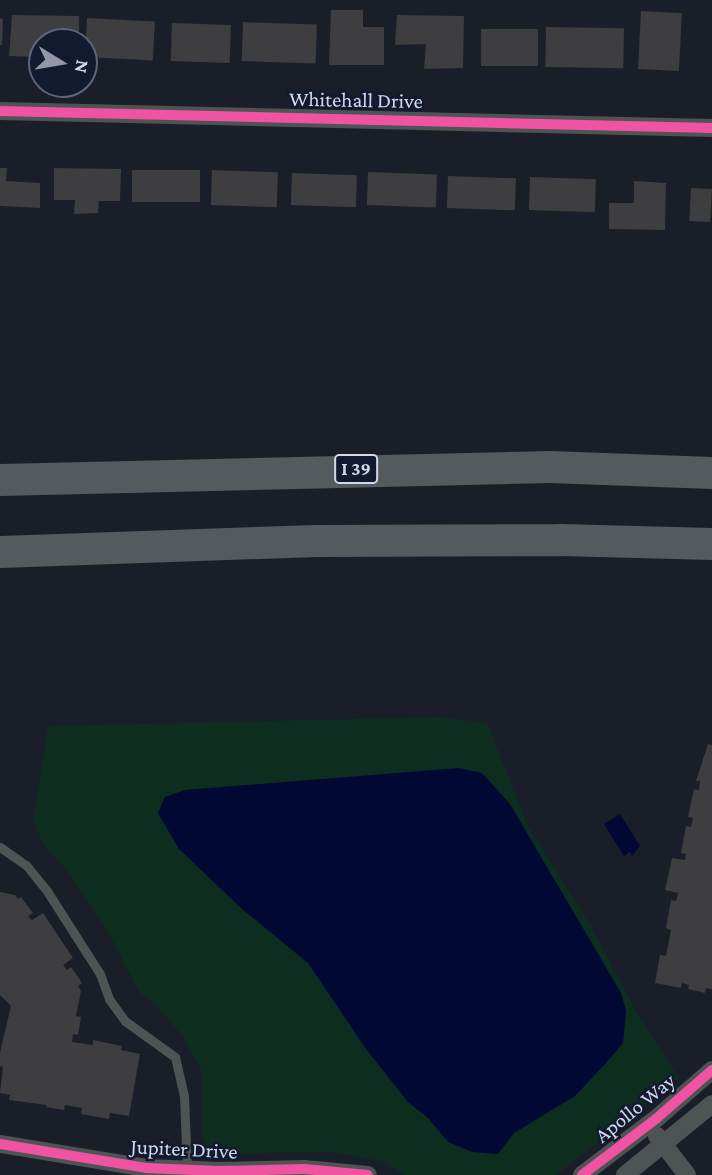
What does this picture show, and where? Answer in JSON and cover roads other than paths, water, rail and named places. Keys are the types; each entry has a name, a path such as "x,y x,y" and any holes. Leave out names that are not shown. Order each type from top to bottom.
{"highway":[{"name":"I 39","path":"0,480 550,467 712,473"},
{"path":"0,552 317,541 561,540 712,544"}],"street":[{"name":"Whitehall Drive","path":"0,111 712,128"},
{"name":"Apollo Way","path":"582,1175 649,1124 712,1070"},
{"path":"625,1175 712,1104"},
{"path":"649,1124 687,1175"},
{"name":"Jupiter Drive","path":"0,1144 120,1165 179,1172 252,1173 304,1169 368,1175"}],"lane":[{"path":"0,847 26,865 47,891 100,974 108,999 125,1021 175,1057 184,1096 179,1172"}]}
